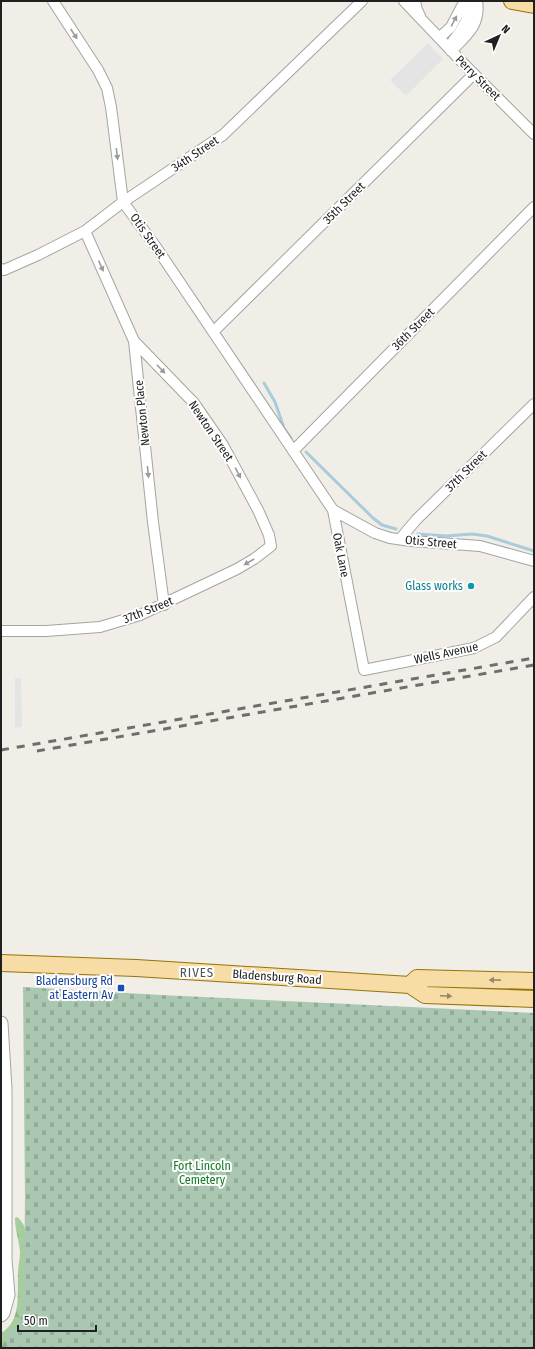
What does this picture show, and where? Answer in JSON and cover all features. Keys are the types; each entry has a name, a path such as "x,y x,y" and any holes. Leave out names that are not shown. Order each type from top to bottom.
{"main road":[{"path":"512,1 534,5"},
{"name":"Bladensburg Road","path":"1,963 136,968 410,985 425,995 534,999"},
{"name":"Bladensburg Road","path":"410,985 417,978 534,981"}],"street":[{"name":"Otis Street","path":"53,1 98,70 107,88 111,107 123,202 156,247 293,451"},
{"name":"34th Street","path":"1,269 4,270 38,255 85,231 123,202 223,135 362,1"},
{"name":"Perry Street","path":"404,1 449,49 534,134"},
{"name":"Perry Street","path":"416,1 417,10 423,22"},
{"path":"439,38 451,27 462,6 467,1"},
{"path":"449,49 466,24 473,1"},
{"path":"449,49 472,29 478,10 477,1"},
{"name":"35th Street","path":"213,332 474,74"},
{"name":"36th Street","path":"293,451 534,207"},
{"name":"Newton Place","path":"85,231 134,341 153,522 164,605"},
{"name":"Newton Street","path":"134,341 194,403 223,445 258,510 269,535"},
{"name":"37th Street","path":"400,540 416,520 534,404"},
{"name":"Oak Lane","path":"293,451 333,510 364,670"},
{"name":"Otis Street","path":"333,510 375,533 400,540 480,546 534,561"},
{"name":"37th Street","path":"1,631 46,631 100,627 140,615 164,605 254,559 271,546 269,535"},
{"name":"Wells Avenue","path":"364,670 474,648 484,644 496,637 534,597"},
{"path":"1,1023 5,1089 3,1264 8,1295 3,1313 1,1315"}],"green space":[{"name":"Fort Lincoln Cemetery","path":"23,987 534,1013 534,1348 7,1348 7,1335 22,1316 24,1288 25,1198"},
{"path":"17,1217 28,1235 25,1348 1,1348 1,1333 8,1328 12,1322 18,1298 18,1270 20,1252 15,1222 15,1218"}],"shaded area":[{"path":"428,43 443,59 406,96 390,80"},
{"path":"15,678 21,678 22,727 15,728"}],"waterway":[{"path":"264,383 275,402 284,428 291,438"},
{"path":"306,452 373,518 382,525 396,529"},
{"path":"418,534 446,536 472,534 487,536 534,551"}],"railway":[{"path":"1,750 534,658"},
{"path":"37,751 534,665"}],"place":[{"name":"Glass works","path":"471,586"},
{"name":"Bladensburg Rd at Eastern Av","path":"121,988"}],"district":[{"name":"RIVES","path":"197,972"}]}
